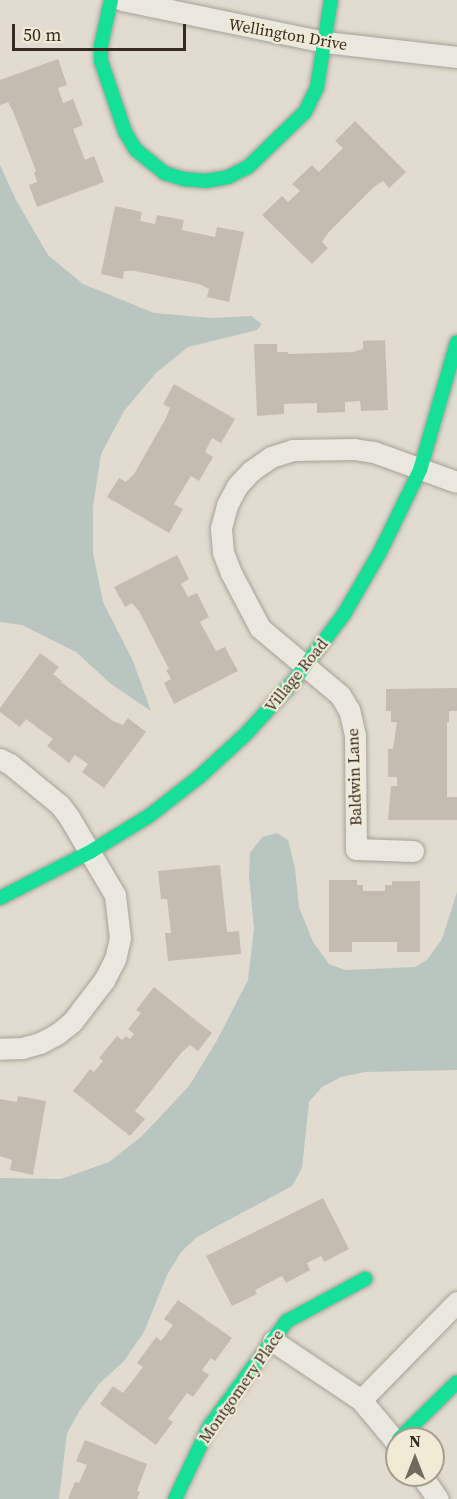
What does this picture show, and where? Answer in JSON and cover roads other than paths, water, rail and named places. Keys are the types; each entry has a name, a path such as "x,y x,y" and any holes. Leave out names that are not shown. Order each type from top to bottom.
{"street":[{"path":"111,0 100,45 101,61 125,132 136,150 150,164 164,173 184,179 206,181 228,177 263,156 305,112 313,100 331,0"},
{"name":"Wellington Drive","path":"122,0 325,42 457,57"},
{"name":"Village Road","path":"0,898 90,852 149,816 199,777 246,734 305,667 344,614 380,552 420,470 456,353"},
{"path":"305,667 260,628 231,573 223,552 221,528 227,505 237,486 251,471 271,457 292,450 354,449 374,452 457,482"},
{"name":"Baldwin Lane","path":"305,667 340,695 353,723 356,849 413,850"},
{"path":"0,759 10,764 60,805 115,895 120,938 115,959 105,979 72,1022 57,1035 23,1048 0,1049"},
{"name":"Montgomery Place","path":"175,1499 209,1427 287,1322 302,1311 365,1279"},
{"path":"361,1400 457,1302"},
{"path":"273,1341 361,1400 385,1427"},
{"path":"411,1427 457,1382"}]}
